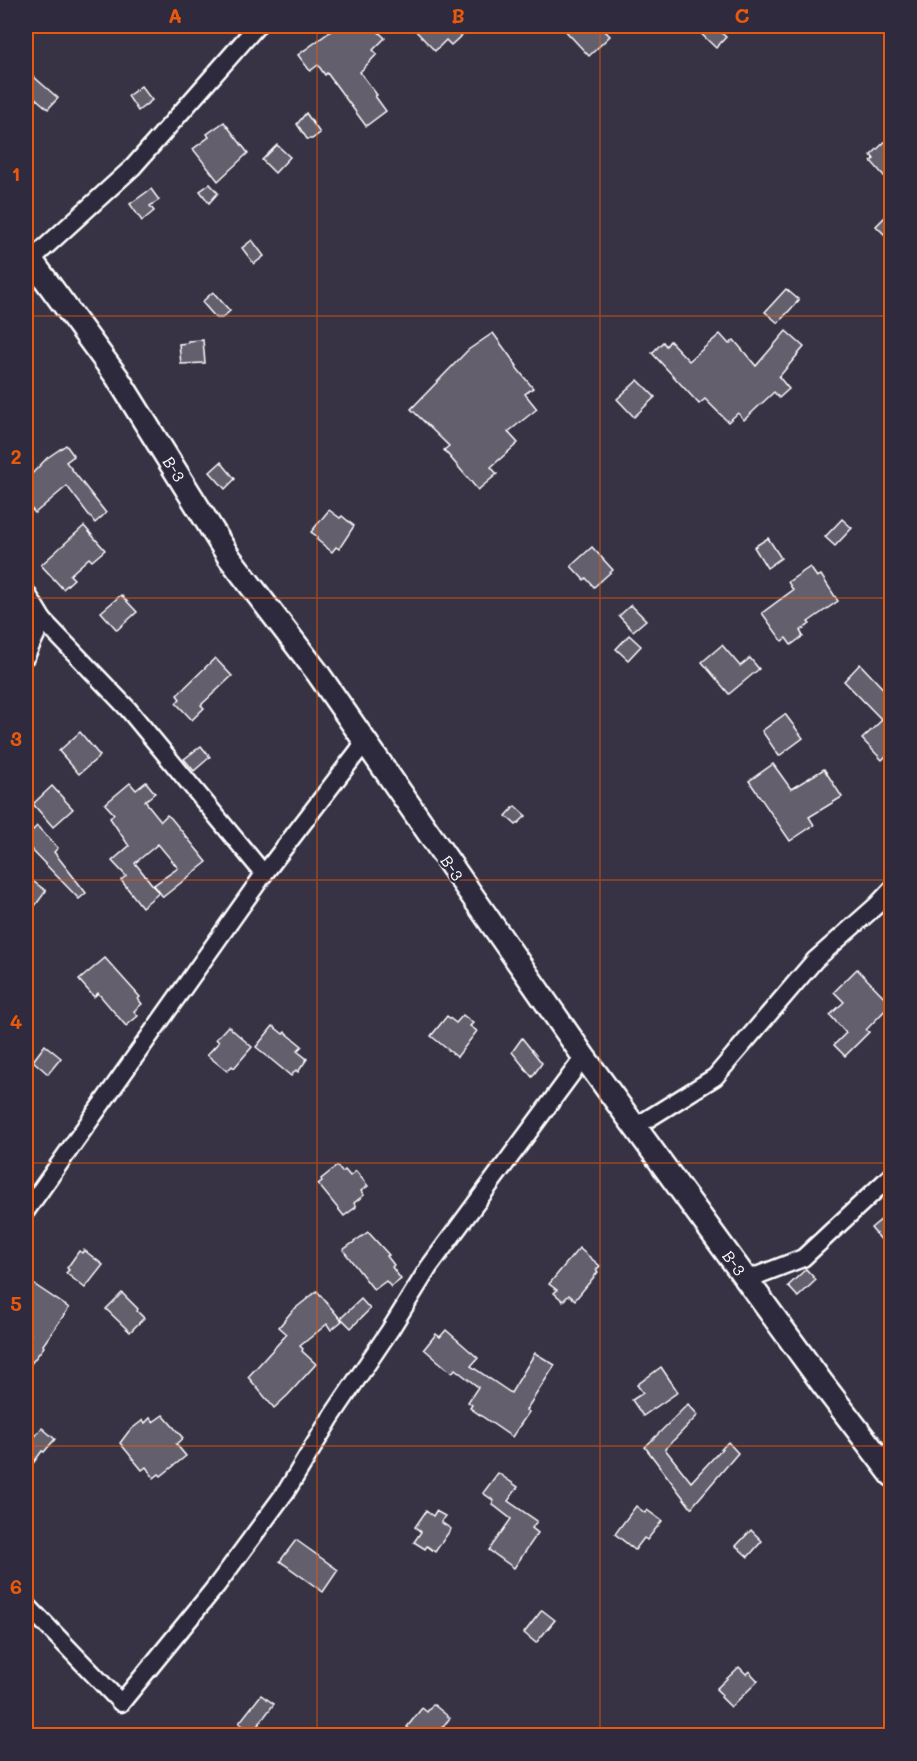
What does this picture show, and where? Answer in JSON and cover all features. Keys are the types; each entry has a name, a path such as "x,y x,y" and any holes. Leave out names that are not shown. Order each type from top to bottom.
{"main road":[{"name":"B-3","path":"27,262 117,376 229,557 316,672 584,1058 891,1475"}],"street":[{"path":"27,262 133,167 256,26"},
{"path":"26,592 43,620 128,709 264,874"},
{"path":"26,656 43,620"},
{"path":"26,1211 264,874 365,742"},
{"path":"635,1127 715,1077 815,960 877,905 891,889"},
{"path":"26,1604 121,1703 217,1585 287,1490 330,1419 429,1267 584,1058"},
{"path":"746,1280 803,1258 891,1175"}],"building":[{"path":"338,26 372,26 385,38 373,50 377,54 360,72 386,111 366,126 327,73 325,75 318,65 310,71 298,55"},
{"path":"411,26 462,26 457,30 462,35 451,45 446,40 435,51"},
{"path":"561,26 600,26 610,36 589,56"},
{"path":"693,26 714,26 726,37 716,48"},
{"path":"26,70 58,98 48,109 26,90"},
{"path":"141,86 152,100 138,111 128,96"},
{"path":"306,113 320,133 312,139 307,139 297,124"},
{"path":"224,122 248,153 218,181 193,149 209,137 207,134"},
{"path":"891,136 891,184 871,161 874,159 871,155"},
{"path":"277,145 290,157 275,173 262,160"},
{"path":"210,184 218,193 209,203 200,191"},
{"path":"151,189 159,200 150,206 154,211 142,221 130,204"},
{"path":"891,211 891,241 876,226"},
{"path":"252,240 264,256 254,264 242,248"},
{"path":"786,289 799,300 778,323 765,312"},
{"path":"213,292 230,311 222,318 216,318 202,302"},
{"path":"786,331 804,347 779,377 789,389 779,398 774,392 744,420 738,413 728,422 705,399 699,404 652,353 663,342 666,346 670,341 689,361 720,334 729,344 734,340 756,366"},
{"path":"493,333 533,388 525,394 537,409 508,432 518,443 491,467 497,474 478,490 444,450 449,446 411,409 468,350"},
{"path":"203,340 205,363 181,364 179,344"},
{"path":"638,380 655,397 634,417 617,399"},
{"path":"66,445 74,456 66,462 106,513 95,523 67,486 35,513 26,503 26,480 47,458"},
{"path":"221,462 235,479 225,489 210,472"},
{"path":"329,510 340,518 342,516 354,526 339,549 336,547 332,552 311,532"},
{"path":"842,519 852,528 835,546 825,537"},
{"path":"84,526 105,550 92,561 89,558 70,575 74,579 63,589 41,565"},
{"path":"768,538 781,558 767,568 754,547"},
{"path":"592,547 613,570 594,587 571,566"},
{"path":"810,567 817,577 821,575 838,601 808,622 810,624 800,631 803,636 791,645 786,638 782,641 762,613 793,590 788,582"},
{"path":"121,595 137,612 117,630 101,612"},
{"path":"631,605 646,620 633,631 619,616"},
{"path":"629,635 641,646 628,660 616,649"},
{"path":"722,645 740,666 750,658 759,669 729,694 702,662"},
{"path":"215,658 232,676 201,705 204,708 192,720 176,703 180,699 177,695"},
{"path":"860,664 891,697 891,751 882,760 862,739 882,720 844,681"},
{"path":"785,714 803,738 779,756 762,731"},
{"path":"80,732 100,756 79,774 59,751"},
{"path":"201,746 210,757 194,771 184,759"},
{"path":"773,764 791,789 824,769 842,797 809,817 814,825 790,841 749,781"},
{"path":"146,782 155,793 145,801 161,821 167,815 171,818 207,862 163,897 154,885 178,868 158,844 135,863 159,893 142,907 121,880 126,876 112,861 129,846 110,818 114,814 105,804 130,783 136,790"},
{"path":"52,786 73,809 53,827 33,804"},
{"path":"515,806 526,816 516,825 506,816"},
{"path":"37,826 58,848 54,852 86,893 79,899 26,844 26,837"},
{"path":"26,876 46,891 26,918"},
{"path":"105,958 140,997 138,999 142,1004 134,1011 138,1016 126,1026 98,993 94,997 79,980"},
{"path":"857,969 891,1004 866,1030 869,1032 845,1056 834,1045 846,1033 830,1015 844,1002 834,992"},
{"path":"463,1015 473,1023 470,1026 477,1031 457,1057 431,1036 447,1016 456,1023"},
{"path":"228,1026 252,1047 234,1068 232,1066 227,1071 207,1055 219,1042 216,1039"},
{"path":"273,1026 283,1034 285,1032 302,1046 297,1051 307,1059 298,1072 296,1070 291,1076 256,1047"},
{"path":"522,1038 542,1063 532,1077 512,1052"},
{"path":"45,1045 61,1058 48,1074 33,1061"},
{"path":"337,1166 350,1176 356,1171 368,1186 361,1191 364,1195 354,1203 356,1207 344,1216 318,1184"},
{"path":"883,1218 891,1227 891,1251 871,1228"},
{"path":"368,1232 389,1255 387,1256 394,1265 392,1267 401,1279 391,1287 386,1281 374,1290 343,1250"},
{"path":"579,1248 600,1266 596,1270 598,1272 575,1300 569,1295 563,1301 554,1293 557,1290 549,1284"},
{"path":"84,1250 103,1265 85,1288 66,1273 79,1251 82,1253"},
{"path":"806,1269 816,1280 798,1297 788,1286"},
{"path":"26,1279 69,1308 26,1370 26,1341 31,1334 26,1328"},
{"path":"317,1291 342,1321 331,1330 327,1324 300,1346 302,1351 316,1364 274,1408 248,1377 287,1334 279,1327 292,1311"},
{"path":"122,1293 144,1318 130,1332 106,1309"},
{"path":"361,1299 370,1309 351,1328 341,1318"},
{"path":"446,1330 478,1358 471,1366 511,1393 535,1353 555,1365 526,1410 529,1412 512,1437 470,1408 472,1405 468,1402 478,1387 455,1369 452,1373 424,1349 436,1334 440,1337"},
{"path":"661,1367 678,1392 643,1416 632,1400 643,1393 637,1385"},
{"path":"688,1404 698,1415 665,1449 691,1482 728,1442 738,1453 691,1508 645,1447"},
{"path":"163,1415 183,1438 176,1444 186,1456 161,1476 159,1474 154,1478 146,1467 142,1470 120,1443 129,1431 143,1420 145,1423 150,1418 153,1422"},
{"path":"42,1428 55,1439 44,1452 42,1451 26,1473 26,1447"},
{"path":"498,1473 518,1487 508,1501 537,1521 532,1528 538,1533 514,1568 489,1550 511,1519 492,1504 494,1501 483,1493"},
{"path":"636,1506 645,1513 647,1510 662,1521 647,1540 644,1538 635,1550 615,1534"},
{"path":"426,1511 433,1516 436,1511 445,1516 441,1522 451,1529 435,1552 427,1546 425,1549 414,1542 421,1532 415,1527"},
{"path":"751,1530 762,1541 748,1557 736,1546"},
{"path":"296,1540 338,1570 323,1592 280,1561"},
{"path":"542,1610 555,1620 536,1643 524,1633"},
{"path":"739,1667 746,1674 749,1671 758,1681 731,1707 716,1689"},
{"path":"261,1695 274,1704 252,1733 239,1723"},
{"path":"433,1704 450,1718 435,1736 417,1736 407,1727 422,1708 427,1712"}]}
